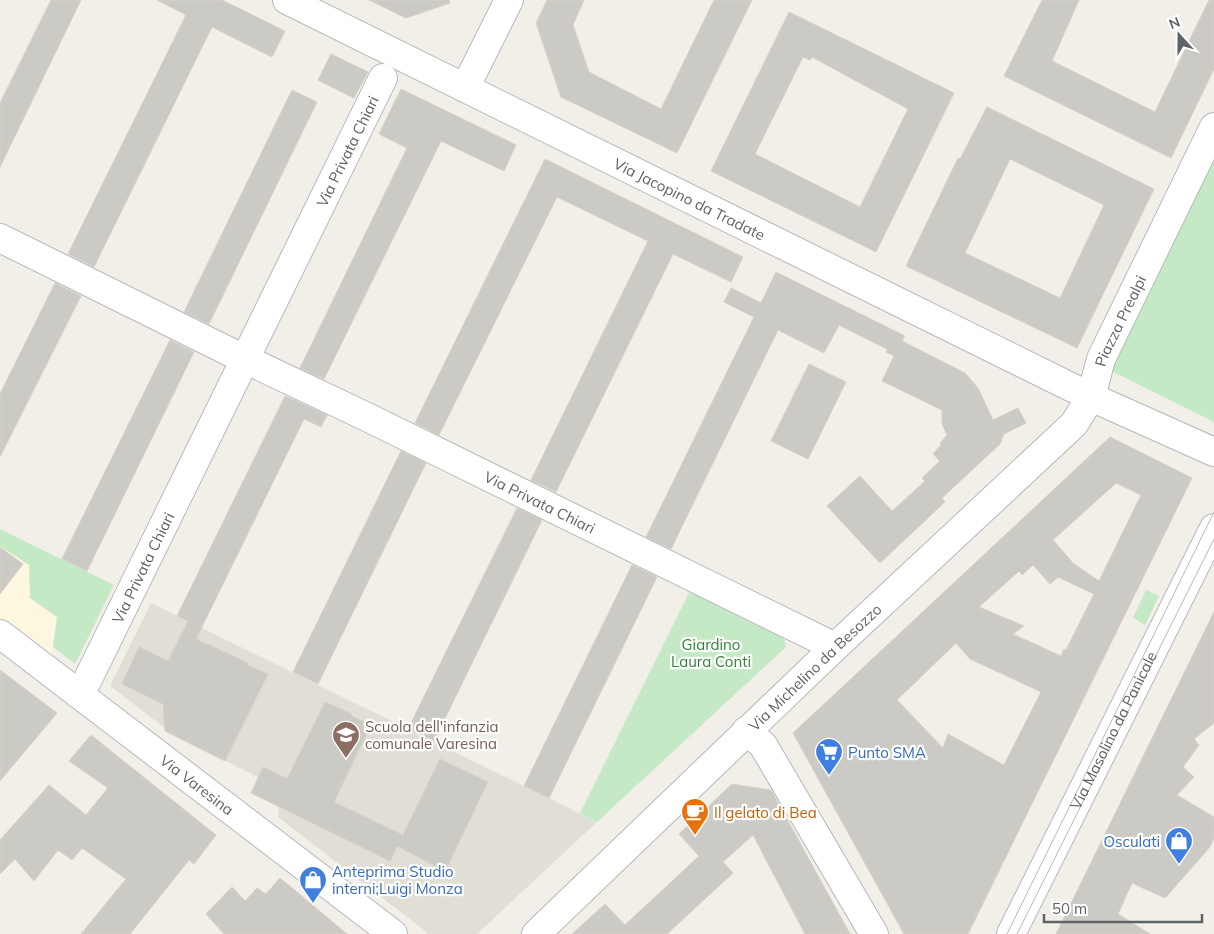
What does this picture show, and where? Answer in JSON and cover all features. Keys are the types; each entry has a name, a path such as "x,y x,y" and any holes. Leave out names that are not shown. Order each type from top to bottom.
{"street":[{"name":"Via Jacopino da Tradate","path":"287,0 1091,397"},
{"path":"465,88 510,0"},
{"name":"Via Privata Chiari","path":"83,688 383,78"},
{"name":"Piazza Prealpi","path":"1091,397 1101,359 1214,127"},
{"name":"Via Privata Chiari","path":"0,238 245,360 367,417 835,647"},
{"path":"1091,397 1214,452"},
{"name":"Via Michelino da Besozzo","path":"536,934 746,731 1074,424 1091,397"},
{"name":"Via Masolino da Panicale","path":"1011,934 1214,528"},
{"name":"Via Varesina","path":"0,634 83,688 393,934"},
{"path":"746,731 763,745 874,934"}],"shaded area":[{"path":"0,546 29,565 30,598 57,617 49,674 0,636"},
{"name":"Scuola dell'infanzia comunale Varesina","path":"151,603 597,822 477,934 429,934 278,817 279,807 251,793 258,777 165,731 165,728 110,686"}],"green space":[{"path":"1214,153 1214,422 1107,369"},
{"path":"0,529 114,585 76,662 74,663 53,647 57,617 30,598 29,565 0,546"},
{"path":"1146,590 1159,596 1145,625 1133,618"},
{"name":"Giardino Laura Conti","path":"690,591 783,635 786,647 597,822 580,813"}],"building":[{"path":"51,0 81,0 0,167 0,103"},
{"path":"157,0 222,0 285,31 272,57 212,27 94,267 68,254 186,15"},
{"path":"369,0 449,0 450,3 406,18"},
{"path":"547,0 584,0 573,25 589,72 661,109 714,0 752,0 677,153 561,97 536,23"},
{"path":"1042,0 1079,0 1052,61 1155,112 1209,0 1214,0 1214,69 1171,158 1004,76"},
{"path":"789,12 954,93 876,252 711,171","holes":["803,57 810,60 812,57 908,109 860,207 755,154"]},
{"path":"331,54 368,72 354,98 318,80"},
{"path":"401,89 516,145 504,171 441,141 324,379 300,368 407,148 379,134"},
{"path":"292,90 317,102 209,324 184,312"},
{"path":"987,107 1154,189 1077,348 906,266 958,158 960,159","holes":["1010,159 1104,205 1060,298 965,253"]},
{"path":"545,159 743,257 731,282 673,254 556,492 531,480 648,241 557,197 439,435 415,423"},
{"path":"776,272 905,336 902,341 965,373 978,388 993,420 1018,408 1026,423 1004,434 1000,444 942,498 945,502 880,563 827,506 860,476 892,511 925,481 922,478 940,461 933,454 947,435 942,424 942,410 882,381 894,356 886,352 887,349 839,325 824,353 778,330 671,549 646,537 754,317 724,302 731,288 761,303"},
{"path":"55,283 81,296 0,457 0,394"},
{"path":"170,340 194,352 87,571 62,559"},
{"path":"809,364 846,382 808,459 771,441"},
{"path":"285,396 327,415 321,427 304,419 196,639 268,674 225,761 165,731 163,704 122,684 139,647 168,661 188,621 177,616"},
{"path":"1110,437 1192,478 968,934 904,934 793,733","holes":["1116,483 1141,495 1099,581 1073,563 1053,540","1033,565 1050,584 1058,577 1094,594 1066,650 1064,649 1061,656 1013,634 1024,626 979,607 1019,571 1022,575","956,643 970,659 1041,692 1004,765 948,734 943,748 897,700"]},
{"path":"401,451 426,463 318,684 293,672"},
{"path":"517,508 542,520 434,741 408,729"},
{"path":"0,547 23,564 0,594"},
{"path":"632,565 657,577 549,798 524,786"},
{"path":"1214,612 1214,723 1194,739 1199,745 1183,767 1194,777 1177,795 1214,817 1214,838 1210,847 1165,898 1132,883 1118,914 1150,934 1056,934"},
{"path":"0,670 57,713 0,781"},
{"path":"325,702 371,725 334,802 403,835 440,759 488,782 445,871 397,846 390,861 251,793 263,767 287,779"},
{"path":"91,735 216,835 194,864 189,860 130,934 81,934 126,879 82,848 72,860 58,850 34,881 15,859 0,874 0,840 49,785 86,815 108,788 69,761"},
{"path":"732,784 771,790 850,934 805,934 753,835 723,862 733,873 667,934 572,934 605,904 625,925 699,856 679,834"},
{"path":"280,878 347,934 224,934 206,914 232,887 245,901 257,888 266,894"}],"tram line":[{"path":"1007,934 1214,512"},
{"path":"1017,934 1214,539"}],"place":[{"name":"Scuola dell'infanzia comunale Varesina","path":"346,759"},
{"name":"Punto SMA","path":"829,776"},
{"name":"Il gelato di Bea","path":"695,836"},
{"name":"Osculati","path":"1179,865"},
{"name":"Anteprima Studio interni;Luigi Monza","path":"313,904"}]}
